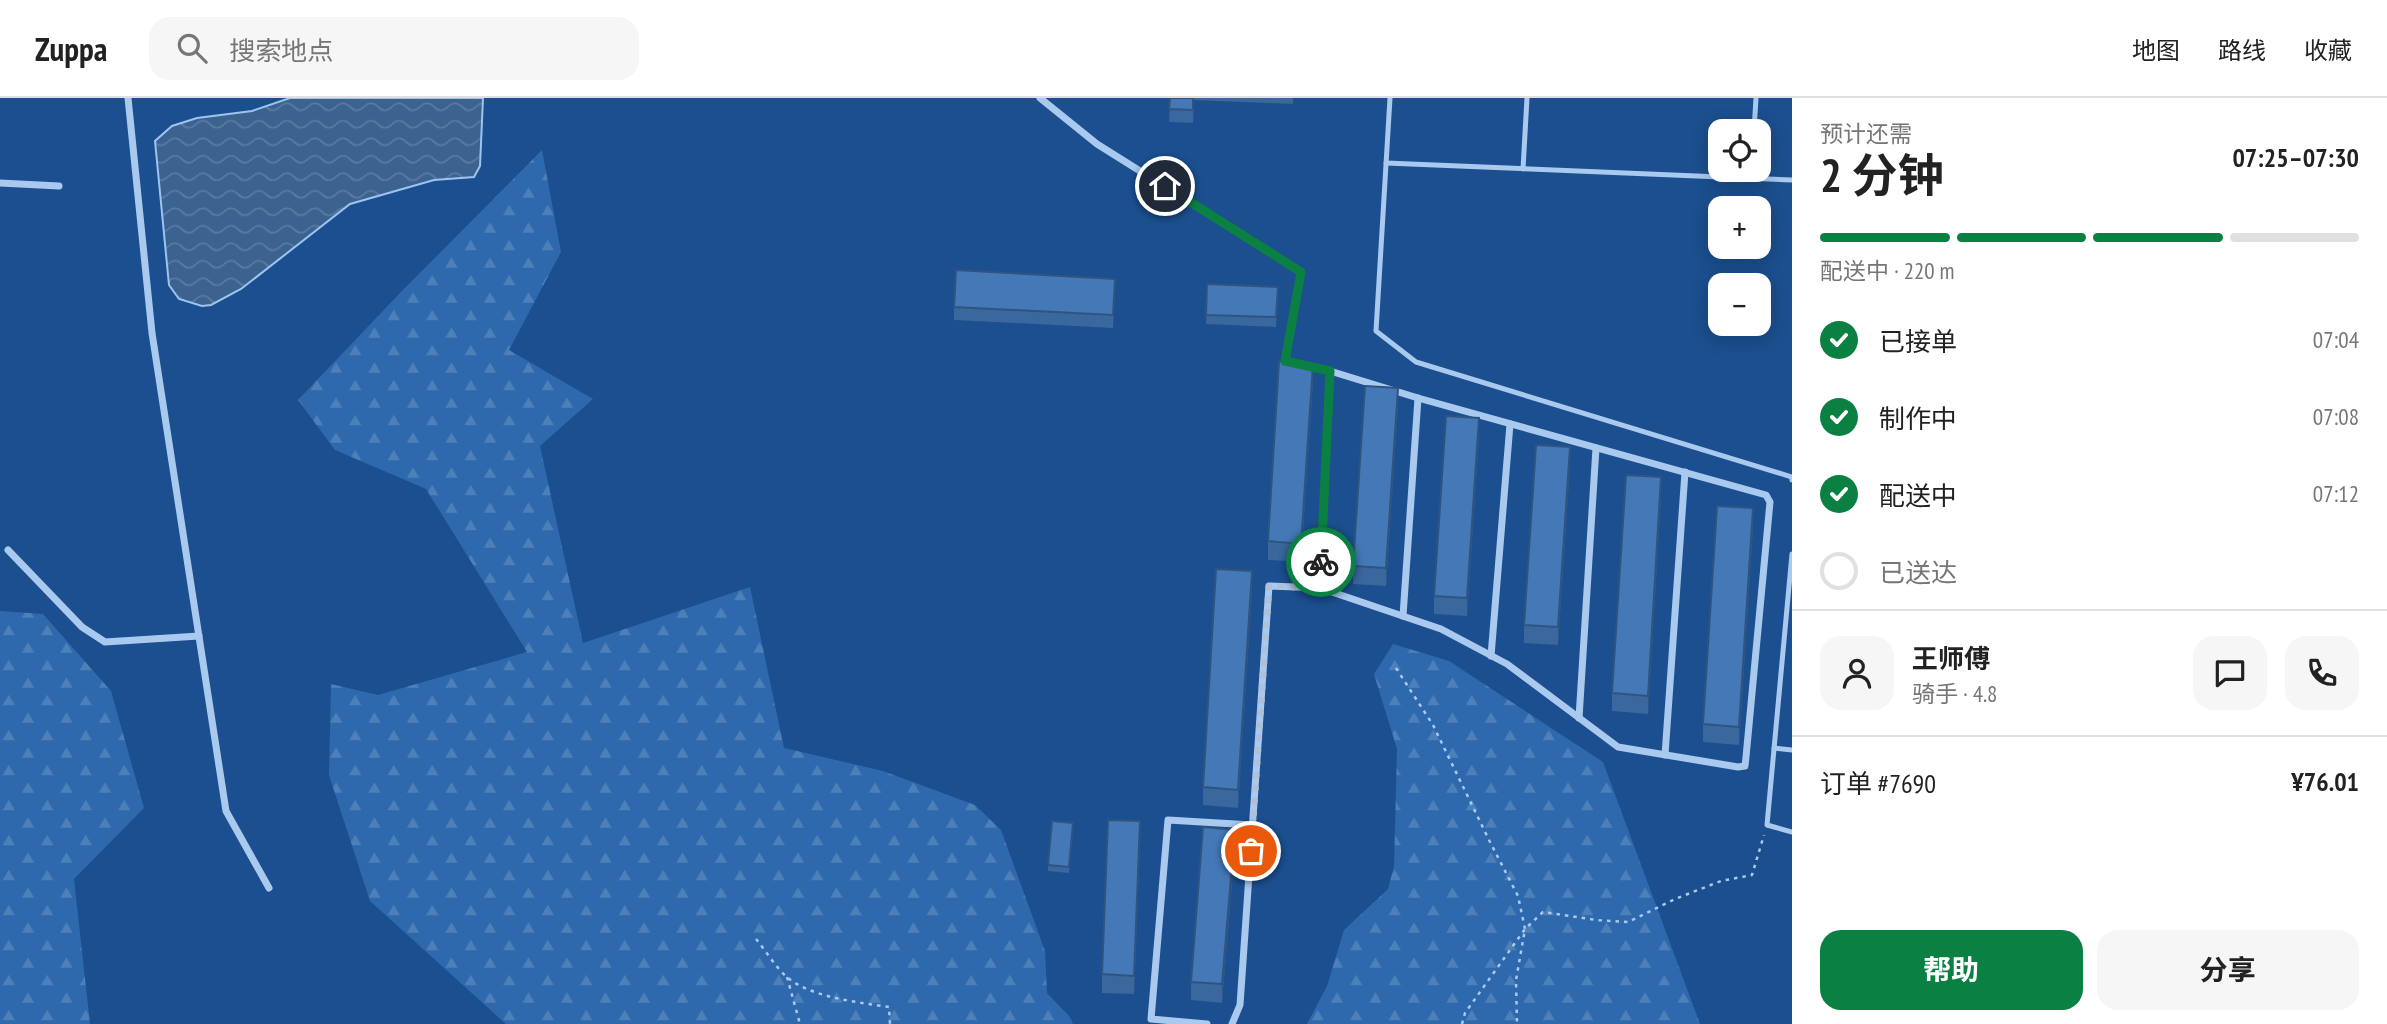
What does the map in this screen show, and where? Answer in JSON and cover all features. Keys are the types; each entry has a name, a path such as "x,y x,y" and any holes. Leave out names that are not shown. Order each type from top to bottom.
{"street":[{"path":"128,98 152,333 226,811 269,888"},
{"path":"1041,98 1097,144 1301,272 1285,361 1330,371 1766,495 1770,502 1745,766 1618,747 1507,664 1441,629 1320,588 1269,586 1240,1005 1232,1024"},
{"path":"0,183 59,186"},
{"path":"1320,588 1330,371"},
{"path":"1403,616 1418,398"},
{"path":"1491,656 1510,424"},
{"path":"1579,718 1596,448"},
{"path":"1665,755 1685,472"},
{"path":"8,550 82,627 105,642 199,636"},
{"path":"1207,1024 1151,1019 1168,820 1252,825"}],"lane":[{"path":"1390,98 1376,331 1416,362 1792,478"},
{"path":"1523,169 1527,98"},
{"path":"1755,119 1756,98"},
{"path":"1386,163 1708,176"},
{"path":"1771,179 1792,180"},
{"path":"1792,554 1767,825 1792,832"},
{"path":"1774,748 1792,750"}],"path":[{"path":"1396,668 1433,725 1518,896 1525,929 1516,980 1517,1024"},
{"path":"1462,1024 1465,1013 1525,929 1543,912 1628,922 1721,881 1752,875 1767,825"},
{"path":"756,939 787,977 803,987 841,999 889,1007 890,1024"},
{"path":"787,977 800,1024"}],"green space":[{"path":"542,150 561,252 509,350 593,399 540,446 583,643 750,587 784,748 883,771 975,805 1001,830 1045,951 1047,993 1070,1017 1073,1024 506,1024 370,901 329,775 331,684 378,695 527,652 426,489 335,450 298,400"},
{"path":"0,611 43,614 111,691 144,808 74,879 90,1024 0,1024"},
{"path":"1393,644 1449,661 1603,762 1700,1024 1307,1024 1327,986 1344,930 1388,889 1394,866 1397,749 1374,674"}],"water":[{"path":"290,98 483,98 480,166 474,177 434,180 350,204 241,289 211,305 202,306 179,299 169,285 155,141 172,126 197,118 252,111"}],"building":[{"path":"1170,98 1193,98 1193,110 1169,109"},
{"path":"956,270 1115,279 1113,315 954,307"},
{"path":"1207,284 1278,287 1276,317 1206,315"},
{"path":"1279,361 1313,364 1301,544 1268,541"},
{"path":"1365,386 1398,388 1386,568 1353,566"},
{"path":"1446,416 1479,418 1467,598 1434,596"},
{"path":"1536,445 1570,447 1558,627 1524,625"},
{"path":"1626,475 1661,477 1648,696 1612,693"},
{"path":"1717,506 1753,508 1739,727 1703,724"},
{"path":"1216,569 1252,571 1238,790 1203,787"},
{"path":"1108,820 1140,821 1134,976 1102,974"},
{"path":"1052,821 1073,823 1069,867 1048,865"},
{"path":"1203,827 1235,830 1222,984 1191,982"}],"way so far":[{"path":"1251,851 1269,586 1320,588 1321,562"}],"route":[{"path":"1165,186 1301,272 1285,361 1330,371 1321,562"}]}
